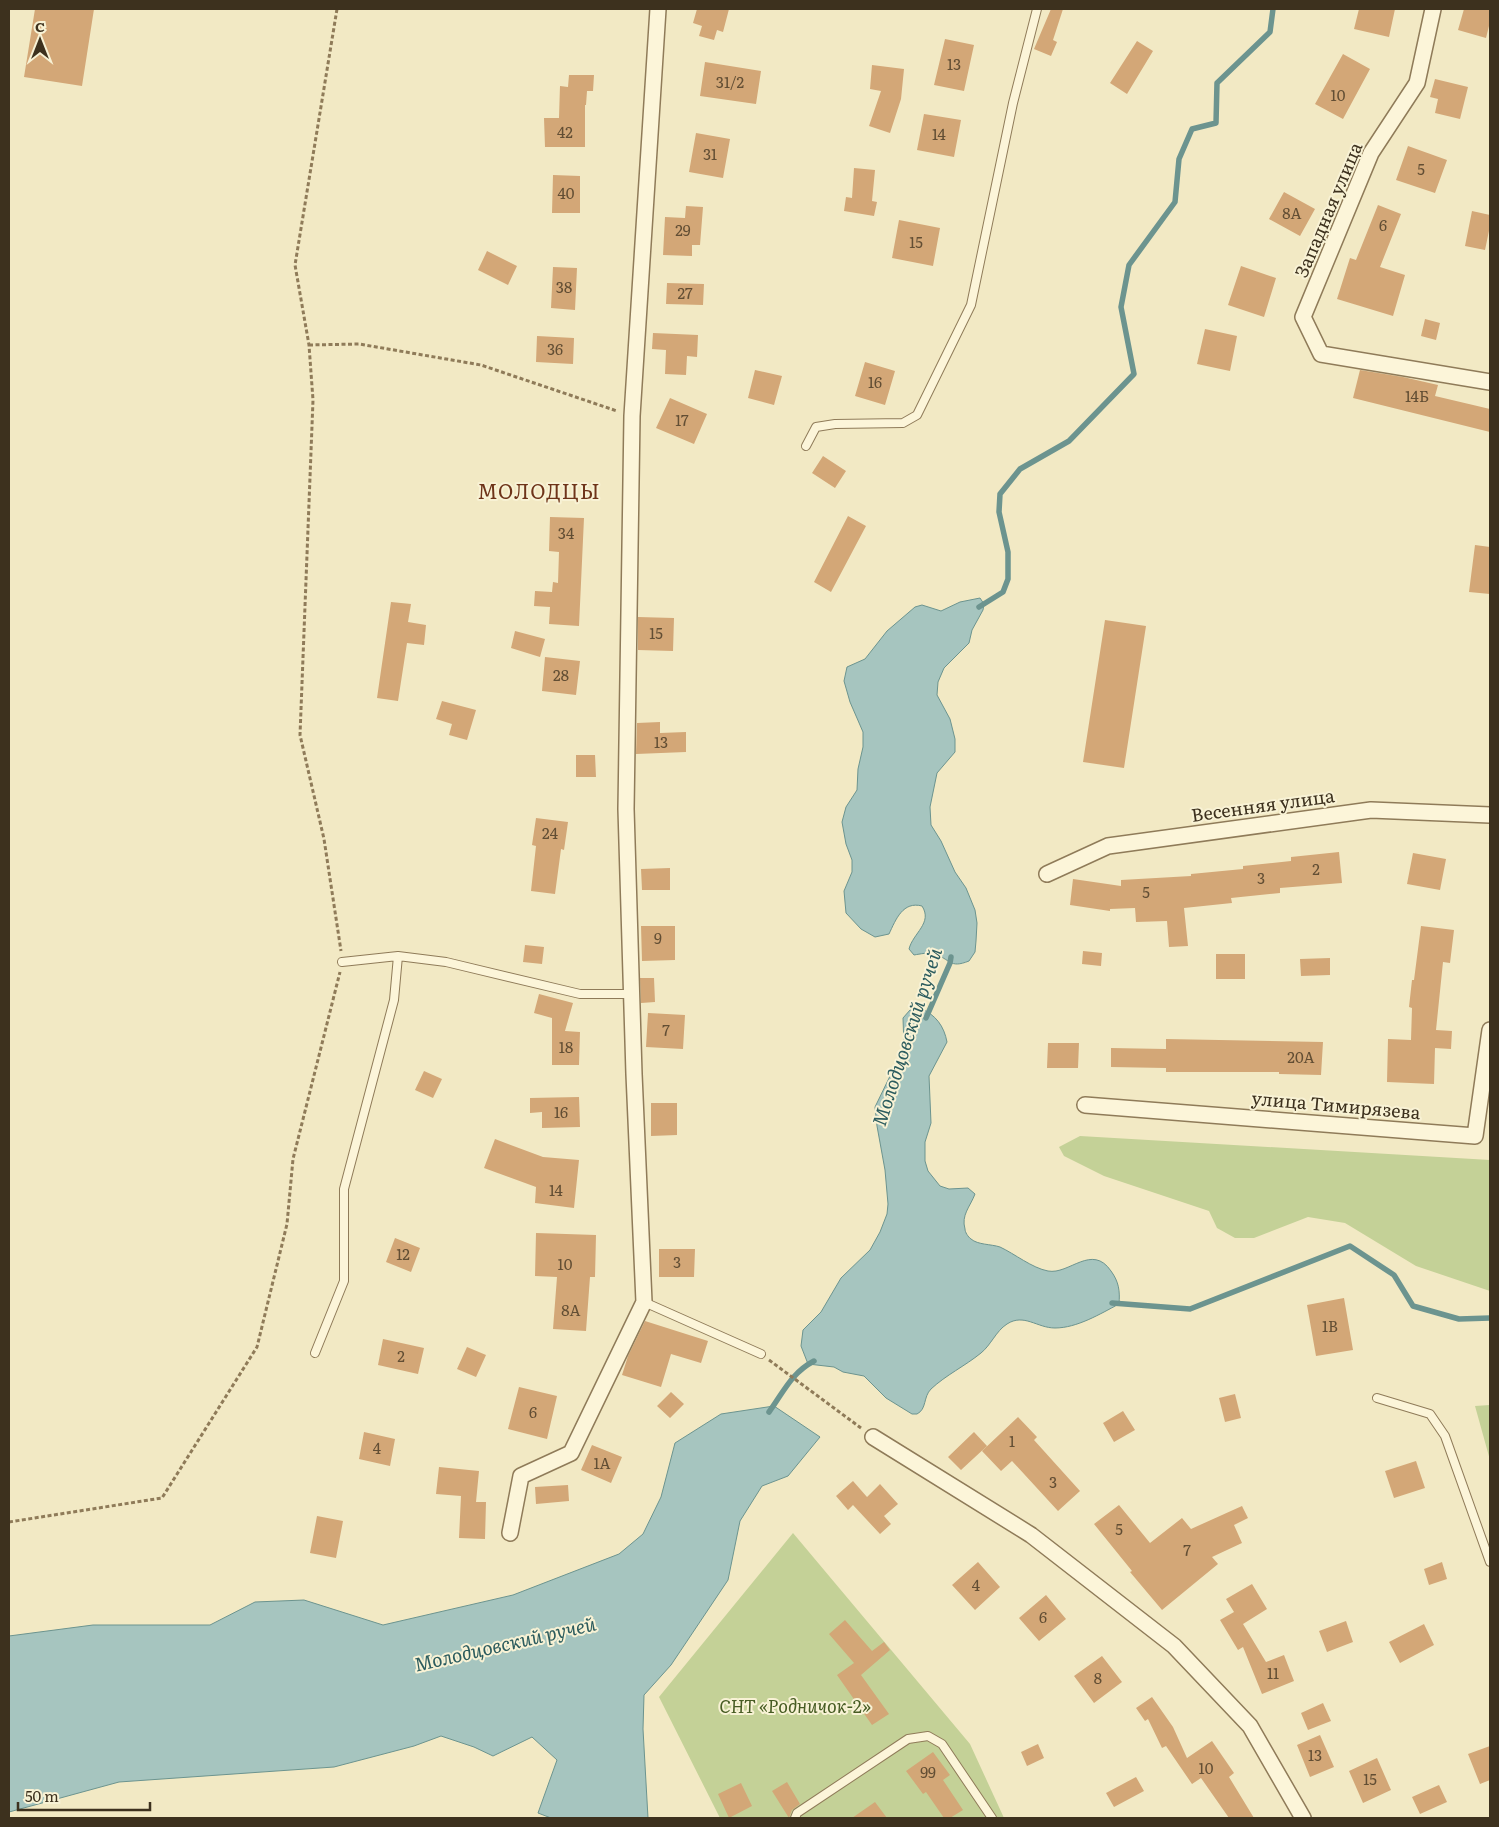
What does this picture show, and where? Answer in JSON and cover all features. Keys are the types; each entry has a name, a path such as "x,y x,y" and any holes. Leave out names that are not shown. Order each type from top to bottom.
{"street":[{"path":"510,1533 521,1476 571,1453 644,1302 631,994 626,809 632,416 658,9"},
{"name":"Западная улица","path":"1433,9 1417,83 1371,153 1303,317 1321,354 1490,382"},
{"name":"Весенняя улица","path":"1047,874 1108,846 1362,811 1490,815"},
{"name":"улица Тимирязева","path":"1085,1105 1475,1136 1490,1030"},
{"path":"873,1437 1031,1535 1174,1646 1250,1726 1303,1818"}],"lane":[{"path":"806,446 816,427 835,424 903,423 917,415 971,304 1013,103 1037,9"},
{"path":"342,962 398,956 446,962 580,994 631,994"},
{"path":"315,1353 344,1281 344,1190 394,1000 398,956"},
{"path":"644,1302 761,1354"},
{"path":"1377,1398 1430,1414 1445,1436 1490,1562"},
{"path":"795,1818 797,1813 908,1739 928,1736 942,1744 992,1818"}],"path":[{"path":"9,1522 162,1498 257,1347 287,1224 293,1159 342,962 324,840 300,734 313,400 309,345 295,265 337,9"},
{"path":"309,345 359,344 481,365 632,416"},
{"path":"784,1371 873,1437"}],"green space":[{"path":"1080,1136 1490,1160 1490,1291 1416,1266 1345,1223 1308,1217 1254,1238 1235,1238 1217,1228 1209,1211 1104,1176 1064,1156 1059,1147"},
{"path":"1490,1405 1490,1460 1475,1406"},
{"name":"СНТ «Родничок-2»","path":"793,1533 970,1744 1004,1818 720,1818 659,1697"}],"water":[{"path":"980,598 984,604 983,610 972,630 969,643 944,668 938,682 937,695 950,719 955,739 955,752 937,773 930,807 931,825 941,841 955,872 966,888 975,910 977,923 975,952 969,961 954,964 932,953 914,955 909,949 924,923 925,912 922,906 915,905 905,909 901,912 889,934 875,937 861,929 846,913 844,891 852,872 852,860 846,844 842,822 846,807 857,790 858,769 863,747 863,732 850,702 844,681 847,667 865,659 887,631 915,607 922,605 941,611 960,602"},
{"path":"920,1008 931,1014 938,1022 944,1031 947,1042 929,1076 931,1123 925,1142 925,1161 928,1171 940,1186 949,1189 968,1188 975,1194 964,1219 965,1230 968,1236 977,1242 1000,1247 1030,1264 1048,1271 1064,1269 1088,1260 1104,1263 1116,1279 1119,1304 1072,1326 1055,1328 1025,1320 1013,1321 1007,1324 981,1353 931,1389 920,1412 912,1414 886,1398 864,1376 843,1372 834,1367 808,1364 801,1346 803,1330 821,1312 841,1278 870,1250 887,1214 885,1170 875,1107 892,1072 902,1058 904,1047 903,1018 910,1010"},
{"path":"774,1406 820,1437 788,1476 762,1486 740,1521 728,1580 671,1665 644,1695 643,1729 648,1818 551,1818 538,1813 557,1760 532,1737 493,1756 474,1747 441,1736 414,1746 334,1767 119,1782 9,1812 9,1636 93,1625 210,1625 255,1602 304,1600 383,1625 513,1595 619,1554 643,1534 661,1497 675,1443 721,1414"}],"building":[{"path":"35,9 94,9 82,86 24,77"},
{"path":"697,9 729,9 723,32 717,30 714,40 699,36 702,26 693,23"},
{"path":"1051,9 1063,9 1053,40 1057,42 1051,56 1034,49"},
{"path":"1359,9 1395,9 1389,37 1354,29"},
{"path":"1464,9 1490,9 1490,22 1486,38 1458,30"},
{"path":"945,39 974,45 964,91 934,85"},
{"path":"1137,41 1153,51 1127,94 1110,83"},
{"path":"1343,54 1370,69 1343,119 1315,104"},
{"path":"705,62 761,71 756,104 700,96"},
{"path":"872,65 904,69 901,99 890,133 869,126 881,91 870,89"},
{"path":"569,75 594,75 593,91 587,91 585,105 585,147 545,147 544,118 559,118 560,86 568,87"},
{"path":"1435,79 1468,87 1460,119 1435,113 1438,99 1430,97"},
{"path":"924,114 961,120 954,157 917,150"},
{"path":"696,133 730,139 723,178 689,172"},
{"path":"1408,146 1447,160 1435,193 1396,180"},
{"path":"854,168 875,170 872,201 877,202 874,216 844,211 846,197 852,198"},
{"path":"553,175 580,176 580,213 552,213"},
{"path":"1284,192 1315,209 1300,236 1269,219"},
{"path":"1378,205 1401,214 1380,267 1405,275 1393,316 1337,299 1350,258 1356,260"},
{"path":"686,206 703,207 700,245 692,245 692,256 663,255 665,217 685,218"},
{"path":"1472,211 1490,215 1490,226 1485,250 1465,246"},
{"path":"899,220 940,228 933,266 892,258"},
{"path":"487,251 517,266 508,285 478,270"},
{"path":"1241,266 1276,278 1264,317 1228,305"},
{"path":"553,267 577,268 575,310 551,308"},
{"path":"667,283 704,284 703,305 666,304"},
{"path":"1425,319 1440,323 1436,340 1421,336"},
{"path":"1205,329 1237,336 1230,371 1197,364"},
{"path":"653,333 698,335 697,357 687,356 686,375 665,374 666,350 652,349"},
{"path":"537,336 574,338 573,364 536,362"},
{"path":"865,362 895,371 885,405 855,396"},
{"path":"755,370 782,376 774,405 748,398"},
{"path":"1360,370 1438,385 1435,396 1490,409 1490,432 1353,398"},
{"path":"670,398 707,414 694,444 656,428"},
{"path":"823,456 846,471 835,488 812,473"},
{"path":"848,516 866,526 831,592 814,582"},
{"path":"550,517 584,518 579,626 549,624 550,607 534,606 535,591 552,592 553,582 558,583 559,552 549,551"},
{"path":"1475,545 1490,547 1490,594 1469,592"},
{"path":"391,602 411,604 408,622 426,625 424,645 407,643 398,701 377,698"},
{"path":"638,617 674,618 673,651 638,650"},
{"path":"1105,620 1146,626 1124,768 1083,762"},
{"path":"515,631 545,639 540,657 511,648"},
{"path":"545,657 580,661 576,695 542,691"},
{"path":"442,701 476,710 467,740 449,735 452,724 436,719"},
{"path":"660,722 660,733 686,732 686,752 636,754 637,723"},
{"path":"576,755 595,755 596,777 576,777"},
{"path":"536,818 568,822 564,850 561,849 555,894 531,891 536,846 532,845"},
{"path":"1339,852 1342,883 1280,888 1280,893 1231,898 1232,903 1184,908 1188,946 1169,947 1167,921 1136,922 1135,908 1110,909 1110,911 1070,905 1073,879 1121,886 1121,880 1191,876 1191,874 1243,869 1243,866 1291,861 1291,857"},
{"path":"1413,853 1446,859 1440,890 1407,884"},
{"path":"670,868 670,890 642,890 641,869"},
{"path":"641,926 675,926 675,960 642,961"},
{"path":"1421,926 1454,930 1450,963 1443,962 1436,1030 1452,1031 1451,1049 1435,1048 1434,1084 1387,1082 1388,1039 1411,1040 1412,1008 1409,1007"},
{"path":"525,945 544,947 542,964 523,962"},
{"path":"1083,951 1102,953 1101,966 1082,964"},
{"path":"1216,954 1245,954 1245,979 1216,979"},
{"path":"1330,958 1330,975 1301,976 1300,959"},
{"path":"640,978 654,978 655,1002 641,1003"},
{"path":"539,994 573,1003 565,1031 580,1032 579,1065 552,1065 552,1018 534,1013"},
{"path":"648,1013 685,1015 683,1049 646,1047"},
{"path":"1166,1039 1323,1042 1321,1075 1279,1074 1279,1072 1166,1072 1166,1068 1111,1067 1111,1048 1166,1049"},
{"path":"1048,1043 1079,1043 1078,1068 1047,1068"},
{"path":"424,1071 442,1079 433,1098 415,1090"},
{"path":"579,1097 580,1127 542,1128 542,1112 530,1113 530,1098"},
{"path":"651,1103 677,1103 677,1135 651,1136"},
{"path":"495,1139 543,1157 579,1160 574,1208 535,1203 536,1187 484,1168"},
{"path":"536,1233 596,1235 595,1277 590,1277 586,1331 553,1329 557,1277 535,1276"},
{"path":"395,1238 420,1248 411,1272 386,1262"},
{"path":"659,1249 695,1249 694,1277 659,1277"},
{"path":"1344,1298 1353,1350 1316,1356 1307,1305"},
{"path":"645,1321 708,1341 701,1363 671,1354 661,1387 622,1375 628,1356"},
{"path":"383,1339 424,1348 418,1374 378,1365"},
{"path":"467,1347 486,1355 476,1377 457,1369"},
{"path":"519,1387 557,1396 547,1439 508,1429"},
{"path":"671,1392 684,1404 670,1418 657,1406"},
{"path":"1235,1394 1241,1418 1225,1422 1219,1398"},
{"path":"1123,1411 1135,1430 1114,1442 1103,1423"},
{"path":"1018,1417 1037,1437 1034,1440 1080,1491 1058,1511 1012,1461 1001,1471 982,1451"},
{"path":"364,1432 395,1439 390,1466 359,1459"},
{"path":"974,1432 987,1446 961,1470 948,1457"},
{"path":"592,1445 622,1457 611,1483 581,1470"},
{"path":"1416,1461 1425,1488 1394,1498 1385,1471"},
{"path":"439,1467 479,1471 476,1502 486,1502 485,1539 459,1538 461,1496 436,1494"},
{"path":"853,1481 867,1497 880,1484 898,1504 884,1516 891,1524 880,1534 853,1505 848,1510 836,1496"},
{"path":"568,1485 569,1501 536,1504 535,1487"},
{"path":"1119,1505 1150,1543 1182,1518 1191,1529 1242,1506 1248,1518 1234,1525 1242,1543 1212,1557 1218,1564 1162,1610 1130,1572 1132,1571 1094,1524"},
{"path":"317,1516 343,1521 336,1558 310,1553"},
{"path":"978,1562 1000,1587 975,1610 952,1585"},
{"path":"1442,1562 1447,1579 1429,1585 1424,1569"},
{"path":"1252,1584 1267,1609 1243,1624 1266,1662 1284,1655 1294,1681 1262,1694 1243,1647 1238,1650 1220,1620 1234,1612 1226,1599"},
{"path":"1046,1595 1066,1619 1039,1641 1019,1618"},
{"path":"845,1620 872,1651 884,1642 890,1650 861,1675 889,1714 872,1725 837,1675 854,1663 829,1634"},
{"path":"1346,1621 1353,1642 1327,1652 1319,1631"},
{"path":"1424,1624 1434,1645 1400,1663 1389,1642"},
{"path":"1102,1656 1122,1682 1094,1703 1074,1676"},
{"path":"1152,1697 1173,1727 1187,1758 1212,1741 1234,1773 1229,1777 1254,1818 1229,1818 1201,1778 1192,1784 1166,1746 1162,1748 1148,1719 1145,1721 1136,1708"},
{"path":"1323,1703 1331,1721 1308,1730 1301,1713"},
{"path":"1320,1735 1334,1767 1310,1777 1297,1745"},
{"path":"1038,1744 1044,1758 1027,1766 1021,1752"},
{"path":"1490,1746 1490,1780 1480,1784 1468,1754"},
{"path":"933,1752 950,1775 943,1780 963,1810 950,1818 944,1818 926,1792 923,1794 906,1771"},
{"path":"1377,1758 1391,1790 1363,1803 1349,1771"},
{"path":"1136,1777 1144,1791 1114,1807 1106,1793"},
{"path":"787,1782 800,1804 792,1810 789,1818 772,1791"},
{"path":"741,1783 752,1806 729,1818 718,1794"},
{"path":"1439,1785 1447,1802 1420,1814 1412,1797"},
{"path":"875,1802 887,1818 852,1818"}],"waterway":[{"name":"Молодцовский ручей","path":"979,607 1003,592 1008,579 1008,552 999,512 1000,494 1020,469 1069,441 1134,374 1121,307 1129,265 1175,202 1179,159 1192,129 1216,123 1217,83 1270,32 1273,9"},
{"name":"Молодцовский ручей","path":"926,1018 951,957"},
{"path":"1112,1303 1190,1309 1350,1246 1394,1275 1413,1306 1459,1319 1490,1318"},
{"name":"Молодцовский ручей","path":"769,1412 793,1377 814,1361"}],"district":[{"name":"МОЛОДЦЫ","path":"539,492"}]}
